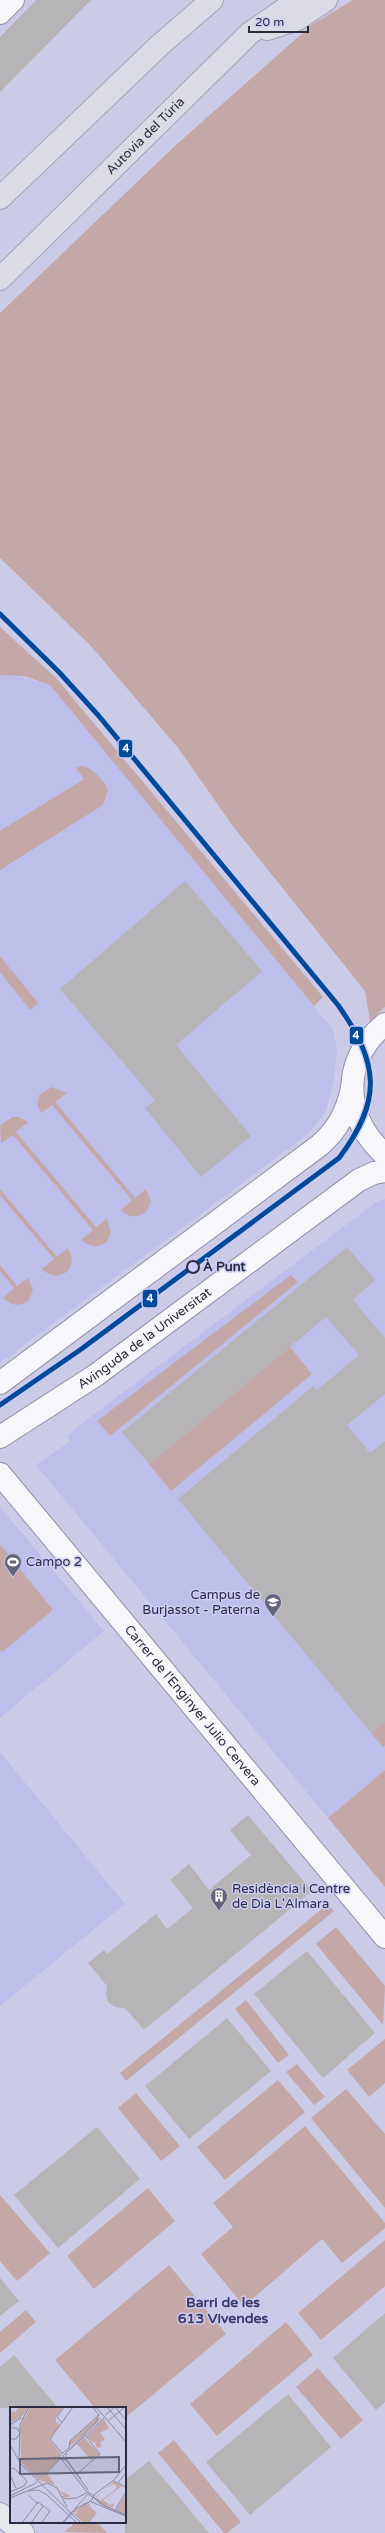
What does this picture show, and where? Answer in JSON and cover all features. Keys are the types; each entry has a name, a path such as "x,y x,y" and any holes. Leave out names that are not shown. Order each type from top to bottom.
{"highway":[{"path":"0,198 161,44 212,0"},
{"name":"Autovia del Túria","path":"0,279 250,33 298,0"},
{"path":"250,33 298,19 326,0"}],"main road":[{"path":"0,2514 10,2522"},
{"path":"11,2523 23,2533"}],"street":[{"path":"0,13 13,0"},
{"path":"0,1383 320,1145 332,1134 342,1119 352,1088 355,1066 365,1045 372,1034 385,1024"},
{"path":"352,1088 354,1110 362,1127 370,1141 385,1155"},
{"name":"Avinguda de la Universitat","path":"0,1437 96,1375 359,1180 374,1173 385,1171"},
{"name":"Carrer de l'Enginyer Julio Cervera","path":"0,1474 385,1936"}],"shaded area":[{"path":"353,0 385,0 385,1007 370,1021 365,991 232,825 179,749 90,645 0,558 0,313 178,143 313,24"},
{"path":"0,627 56,678 323,997 314,1006 50,685 24,676 0,675"},
{"path":"12,674 50,685 204,868 333,1030 337,1050 334,1080 326,1111 308,1134 0,1363 0,675"},
{"path":"81,766 93,771 101,778 106,786 108,790 103,805 0,870 0,831 84,779 76,768"},
{"path":"0,956 38,1003 30,1010 0,972"},
{"path":"52,1087 67,1093 55,1102 135,1198 146,1189 151,1202 146,1212 136,1216 130,1216 121,1210 132,1200 52,1105 41,1113 37,1104 39,1095"},
{"path":"13,1117 18,1117 28,1122 16,1132 96,1227 107,1219 111,1232 107,1242 94,1246 81,1240 93,1230 13,1135 1,1143 0,1125"},
{"path":"0,1189 57,1257 68,1248 72,1260 68,1271 61,1275 55,1276 48,1274 42,1269 54,1259 0,1195"},
{"name":"Campus de Burjassot - Paterna","path":"385,1199 385,1770 328,1818 36,1465 70,1441 67,1436 90,1417 375,1203"},
{"path":"0,1265 17,1286 28,1278 33,1290 28,1301 16,1305 9,1303 3,1298 14,1288 0,1271"},
{"path":"291,1275 298,1282 110,1436 97,1421"},
{"path":"290,1347 312,1374 171,1491 149,1464"},
{"path":"0,1507 104,1631 0,1718"},
{"name":"Campo 2","path":"0,1544 53,1610 2,1652 0,1650"},
{"path":"385,1722 385,1746 383,1747 371,1733"},
{"path":"0,1752 125,1904 0,2006"},
{"path":"385,1770 385,1887 328,1818"},
{"path":"328,1904 334,1911 126,2081 120,2073"},
{"path":"336,1927 385,1986 383,2025 316,1944"},
{"path":"246,2000 289,2055 278,2063 235,2009"},
{"path":"385,2039 385,2083 369,2097 347,2070"},
{"path":"297,2064 325,2097 314,2105 286,2072"},
{"path":"278,2080 305,2112 225,2180 197,2147"},
{"path":"346,2089 385,2134 385,2208 311,2118"},
{"path":"136,2093 180,2146 161,2161 118,2108"},
{"path":"305,2126 385,2223 385,2228 342,2263 322,2239 244,2306 201,2254 233,2227 213,2203"},
{"path":"148,2188 175,2221 94,2289 67,2256"},
{"path":"0,2195 50,2253 17,2281 0,2261"},
{"path":"385,2240 385,2286 321,2340 298,2313"},
{"path":"169,2265 226,2334 126,2417 126,2407 94,2407 55,2360"},
{"path":"26,2310 36,2322 0,2353 0,2332"},
{"path":"286,2322 313,2355 217,2436 190,2404"},
{"path":"318,2368 363,2420 341,2439 296,2387"},
{"path":"174,2440 241,2522 227,2533 224,2533 158,2453"},
{"path":"75,2523 98,2523 107,2533 64,2532"}],"building":[{"path":"36,0 91,0 0,92 0,37"},
{"path":"185,881 262,971 176,1045 251,1136 201,1177 145,1108 155,1100 60,989"},
{"path":"347,1247 375,1280 353,1300 385,1338 385,1394 347,1425 370,1453 385,1441 385,1722 371,1733 178,1499 313,1386 317,1390 359,1355 326,1317 149,1464 122,1432"},
{"name":"Residència i Centre de Dia L'Almara","path":"248,1815 312,1891 144,2030 125,2008 115,2007 108,2002 106,1995 107,1986 88,1963 104,1950 107,1954 156,1914 167,1929 193,1908 170,1880 189,1864 209,1890 251,1855 230,1830"},
{"path":"307,1951 375,2033 323,2078 254,1994"},
{"path":"227,2018 271,2071 189,2139 145,2086"},
{"path":"97,2127 140,2179 58,2248 14,2195"},
{"path":"0,2278 19,2301 0,2316"},
{"path":"385,2313 385,2402 376,2410 333,2358"},
{"path":"14,2355 57,2407 0,2408 0,2367"},
{"path":"288,2394 331,2447 250,2515 206,2462"},
{"path":"149,2461 209,2533 125,2533 126,2479"}],"transit line":[{"name":"4","path":"0,614 58,671 98,715 338,1005 352,1026 362,1045 368,1064 370,1082 369,1099 363,1118 353,1137 339,1158 80,1350 0,1405"}],"place":[{"name":"À Punt","path":"193,1267"},
{"name":"Campo 2","path":"13,1577"},
{"name":"Campus de Burjassot - Paterna","path":"273,1617"},
{"name":"Residència i Centre de Dia L'Almara","path":"219,1911"}],"district":[{"name":"Barri de les 613 Vivendes","path":"223,2310"}]}
